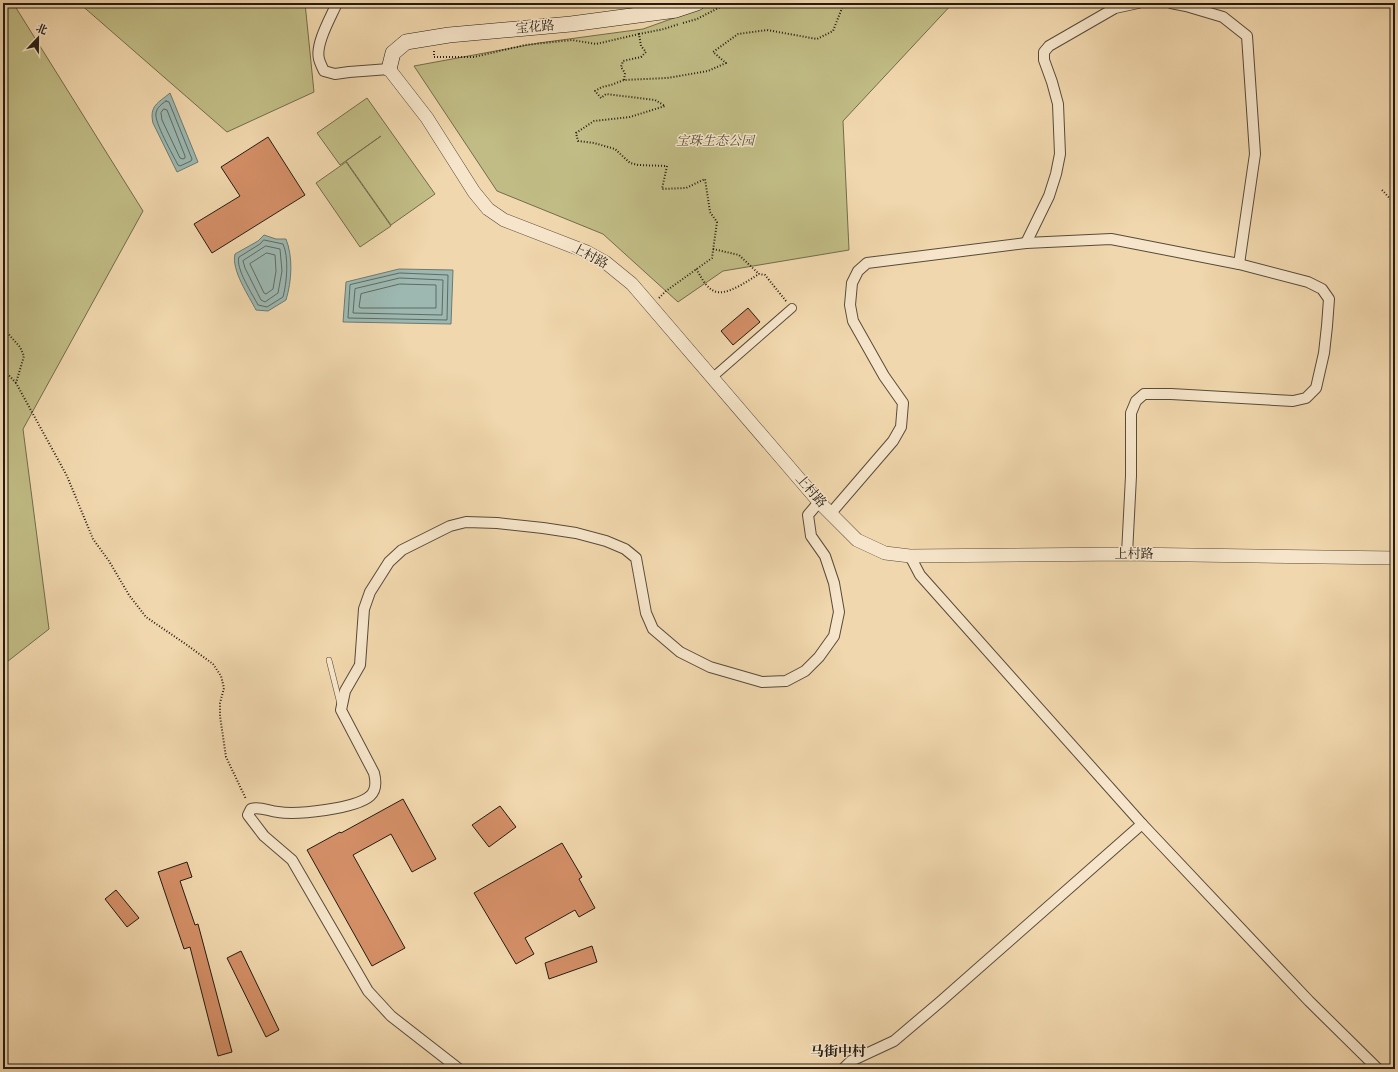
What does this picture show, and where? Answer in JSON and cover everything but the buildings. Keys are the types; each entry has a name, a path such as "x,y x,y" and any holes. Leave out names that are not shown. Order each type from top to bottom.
{"main road":[{"name":"宝花路","path":"389,69 392,53 406,42 449,35 571,24 676,10 696,3"}],"street":[{"path":"337,3 319,44 318,58 324,71 335,74 389,69"},
{"path":"1026,243 1049,196 1060,154 1058,104 1044,60 1044,52 1049,46 1115,8 1138,3"},
{"path":"1171,3 1223,17 1247,36 1255,154 1239,264"},
{"name":"上村路","path":"389,69 427,118 474,192 488,209 504,220 587,252 605,262 632,284 819,502 857,540 885,553 910,556 1127,554 1395,558"},
{"path":"831,513 893,441 901,427 903,404 884,376 853,321 850,305 852,283 858,271 867,263 1026,243 1111,239 1239,264 1308,282 1322,289 1329,298 1324,353 1316,388 1306,398 1293,401 1171,394 1144,394 1136,401 1132,414 1131,476 1127,554"},
{"path":"713,377 792,308"},
{"path":"459,1069 390,1016 368,991 292,860 264,836 248,815 251,809 257,807 278,812 303,812 352,805 371,796 376,785 374,773 341,710 345,691 360,665 364,609 370,592 379,577 389,562 402,550 450,526 466,522 497,523 576,533 606,541 625,549 636,558 646,613 653,629 680,652 710,667 762,682 786,681 805,671 819,657 834,636 839,612 834,583 825,556 811,536 808,515 819,502"},
{"path":"910,556 920,575 1142,824 1309,1001 1378,1069"},
{"path":"843,1069 851,1061 894,1041 1142,824"}],"lane":[{"path":"329,660 341,710"}],"path":[{"path":"433,37 434,57 474,57 525,45 572,40 596,44 664,29 697,19 726,3"},
{"path":"651,306 666,290 712,258 717,222 710,212 705,179 686,188 662,189 667,166 638,165 630,163 615,149 594,143 578,141 576,133 594,121 630,117 665,106 655,100 606,94 601,98 595,91 602,86 612,85 624,80 667,78 708,71 726,62 713,52 738,34 766,30 817,39 833,31 844,3"},
{"path":"624,80 625,73 621,67 623,61 641,58 646,52 641,46 639,34"},
{"path":"1382,190 1395,204"},
{"path":"713,249 739,255 759,274 765,275 792,308"},
{"path":"696,269 707,286 714,291 723,292 734,288 759,274"},
{"path":"3,328 20,347 24,356 16,383"},
{"path":"3,369 16,383 67,476 93,539 109,561 129,595 146,618 213,664 222,676 224,688 220,704 220,716 226,757 251,809"}],"green space":[{"path":"3,3 13,3 143,211 23,429 49,629 3,665"},
{"path":"79,3 305,3 314,92 227,132"},
{"name":"宝珠生态公园","path":"716,3 953,3 843,121 849,250 723,271 678,302 603,234 497,191 414,66 539,43 643,29"},
{"path":"367,98 435,194 391,225 346,161 381,136 340,165 317,133"},
{"path":"346,162 391,226 360,247 316,183"}],"water":[{"path":"170,93 198,162 177,172 153,123 152,117 153,109 158,102"},
{"path":"264,235 276,239 286,239 291,261 290,285 286,300 268,311 256,310 241,283 234,260 235,254 258,241"},
{"path":"399,269 453,270 451,324 343,322 346,282"}],"district":[{"name":"马街中村","path":"838,1051"}]}
